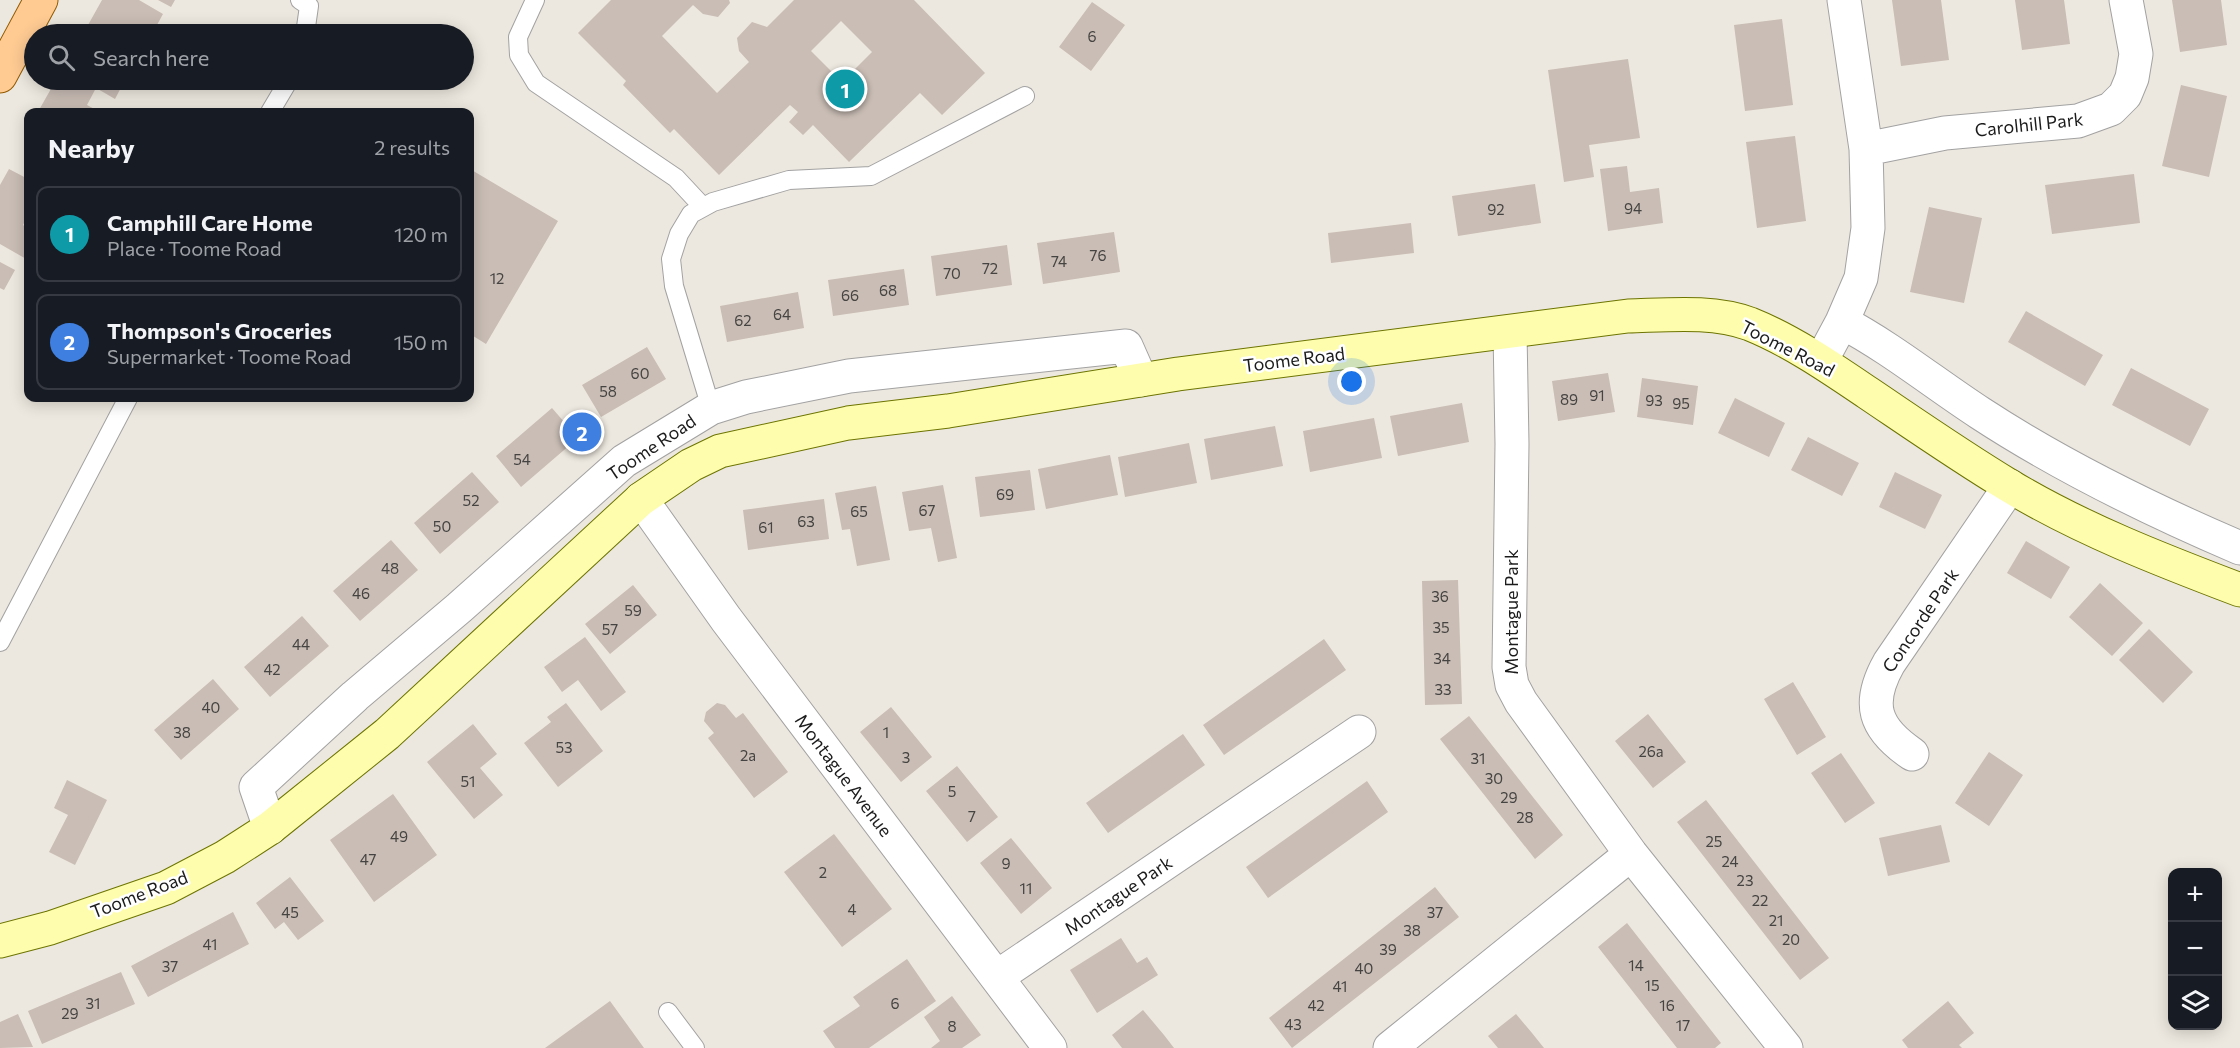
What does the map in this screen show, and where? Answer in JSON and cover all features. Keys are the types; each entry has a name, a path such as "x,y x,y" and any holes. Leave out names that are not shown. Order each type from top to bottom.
{"main road":[{"path":"28,24 41,0"},
{"path":"0,76 24,32"},
{"name":"Toome Road","path":"0,941 50,928 166,888 225,857 270,828 387,734 641,499 691,465 720,451 848,423 948,411 1141,380 1628,316 1685,314 1749,324 1821,361 2010,486 2151,556 2240,590"}],"street":[{"path":"1821,361 1842,322 1861,278 1868,228 1866,149 1844,0"},
{"name":"Carolhill Park","path":"1866,149 1944,133 2078,121 2112,109 2125,95 2132,78 2136,54 2126,0"},
{"path":"1842,322 1891,351 1980,413 2065,464 2191,528 2240,548"},
{"name":"Montague Park","path":"1510,332 1512,444 1509,667 1512,685 1521,702 1631,854 1786,1048"},
{"name":"Toome Road","path":"270,828 256,787 355,696 459,608 624,461 711,408 746,397 849,376 1126,346 1141,380"},
{"path":"711,408 720,451"},
{"name":"Concorde Park","path":"1912,754 1891,740 1877,717 1879,683 1889,663 2010,486"},
{"name":"Montague Avenue","path":"641,499 726,619 1050,1048"},
{"name":"Montague Park","path":"997,977 1359,732"},
{"path":"1390,1048 1428,1037 1631,854"}],"lane":[{"path":"300,0 309,6 308,24"},
{"path":"534,0 518,37 519,55 536,83 676,178 703,207"},
{"path":"272,108 283,90"},
{"path":"711,408 674,286 670,259 678,234 691,214 713,202 789,180 871,176 1025,96"},
{"path":"0,642 126,402"},
{"path":"668,1012 695,1048"}],"building":[{"path":"102,0 139,0 163,14 158,24 89,24"},
{"path":"158,0 175,0 171,7"},
{"path":"611,0 729,0 730,3 718,17 703,14 693,5 662,36 717,93 749,62 739,51 737,38 752,22 767,27 794,0 914,0 985,73 942,115 920,93 849,162 813,125 803,135 789,122 798,112 790,105 719,175 674,129 670,133 623,85 626,81 578,33","holes":["841,21 872,52 842,82 811,51"]},
{"path":"1892,0 1941,0 1949,60 1901,66"},
{"path":"2015,0 2064,0 2070,44 2022,50"},
{"path":"2172,0 2221,0 2227,45 2180,52"},
{"path":"1092,2 1125,25 1091,71 1059,47"},
{"path":"1782,19 1793,105 1745,111 1734,25"},
{"path":"1628,59 1640,138 1589,145 1594,177 1564,182 1548,70"},
{"path":"2181,85 2227,96 2209,177 2162,166"},
{"path":"50,90 95,90 87,105 93,108 40,108"},
{"path":"99,90 120,90 115,99"},
{"path":"1795,136 1806,221 1757,228 1746,142"},
{"path":"1627,166 1630,192 1659,188 1663,223 1608,231 1600,169"},
{"path":"9,169 24,177 24,258 0,244 0,185"},
{"path":"474,171 558,221 486,344 474,336"},
{"path":"2134,174 2140,223 2052,234 2045,185"},
{"path":"1535,184 1541,223 1458,236 1452,196"},
{"path":"1929,207 1982,218 1964,303 1910,292"},
{"path":"1411,223 1414,253 1331,263 1328,233"},
{"path":"1114,232 1120,272 1043,284 1037,243"},
{"path":"1007,245 1012,285 936,296 931,256"},
{"path":"0,262 15,270 4,290 0,288"},
{"path":"904,269 909,305 833,316 828,280"},
{"path":"798,292 804,328 727,342 720,306"},
{"path":"2026,311 2103,355 2085,386 2008,342"},
{"path":"647,347 666,379 601,417 582,385"},
{"path":"2131,368 2209,409 2190,446 2112,405"},
{"path":"1608,373 1615,412 1558,421 1552,381"},
{"path":"1642,378 1698,386 1693,425 1637,417"},
{"path":"1735,398 1785,423 1769,457 1718,433"},
{"path":"1462,403 1469,442 1398,456 1390,416"},
{"path":"552,408 578,438 521,487 496,456"},
{"path":"1374,418 1382,458 1310,472 1303,431"},
{"path":"1275,426 1283,466 1211,480 1204,439"},
{"path":"1808,437 1859,463 1842,496 1791,470"},
{"path":"1189,443 1197,483 1125,497 1118,457"},
{"path":"1110,455 1118,495 1046,509 1038,469"},
{"path":"1030,470 1035,510 980,517 975,477"},
{"path":"472,472 499,502 440,554 414,523"},
{"path":"1895,472 1942,495 1925,529 1879,507"},
{"path":"943,485 957,558 938,562 931,528 909,531 902,492"},
{"path":"876,486 890,560 857,566 850,529 842,530 835,493"},
{"path":"824,499 829,539 748,550 743,510"},
{"path":"391,540 418,570 360,621 333,591"},
{"path":"2026,541 2070,567 2051,599 2007,573"},
{"path":"1458,580 1462,704 1425,705 1422,581"},
{"path":"2100,583 2143,623 2112,656 2069,617"},
{"path":"633,585 657,615 610,654 585,624"},
{"path":"302,616 329,646 270,697 244,667"},
{"path":"2149,629 2193,672 2163,703 2119,660"},
{"path":"585,637 626,692 601,711 578,680 562,692 544,667"},
{"path":"1324,639 1346,670 1224,755 1203,725"},
{"path":"213,679 239,709 181,760 154,730"},
{"path":"1793,682 1826,737 1797,755 1764,699"},
{"path":"566,703 603,751 558,787 524,743 551,722 547,717"},
{"path":"717,703 725,705 736,718 743,713 788,772 754,798 708,738 714,733 704,721 706,712"},
{"path":"891,707 932,757 901,782 860,732"},
{"path":"1648,714 1686,762 1653,788 1615,741"},
{"path":"1469,716 1563,835 1535,859 1440,739"},
{"path":"473,724 497,754 480,768 503,795 474,819 427,762"},
{"path":"1183,734 1205,765 1108,833 1086,803"},
{"path":"1989,752 2023,775 1989,826 1955,803"},
{"path":"1841,753 1875,803 1845,823 1811,773"},
{"path":"957,766 998,817 967,842 926,791"},
{"path":"67,780 107,800 75,865 49,852 68,815 54,808"},
{"path":"1367,781 1388,812 1268,898 1246,867"},
{"path":"393,794 437,855 374,902 330,840"},
{"path":"1706,800 1829,958 1800,980 1677,822"},
{"path":"1941,825 1950,862 1888,876 1879,838"},
{"path":"834,834 892,909 842,947 784,872"},
{"path":"1011,838 1052,888 1021,914 980,863"},
{"path":"290,877 324,921 298,940 284,922 275,929 256,903"},
{"path":"1435,887 1459,917 1292,1048 1269,1018"},
{"path":"233,912 249,944 148,997 131,966"},
{"path":"1627,923 1721,1043 1715,1048 1677,1048 1598,947"},
{"path":"1121,938 1137,963 1147,957 1158,975 1097,1013 1070,970"},
{"path":"907,959 936,1001 869,1048 835,1048 823,1031 860,1006 853,997"},
{"path":"121,972 135,1004 42,1044 28,1011"},
{"path":"952,996 981,1035 962,1048 931,1048 940,1041 924,1017"},
{"path":"610,1001 644,1048 545,1048"},
{"path":"1948,1001 1974,1033 1959,1045 1962,1048 1908,1048 1902,1040"},
{"path":"1143,1010 1174,1048 1122,1048 1112,1035"},
{"path":"18,1014 33,1047 0,1048 0,1022"},
{"path":"1516,1014 1544,1048 1498,1048 1488,1036"}],"place":[{"name":"Camphill Care Home","path":"845,89"},
{"name":"Thompson's Groceries","path":"582,432"}]}
